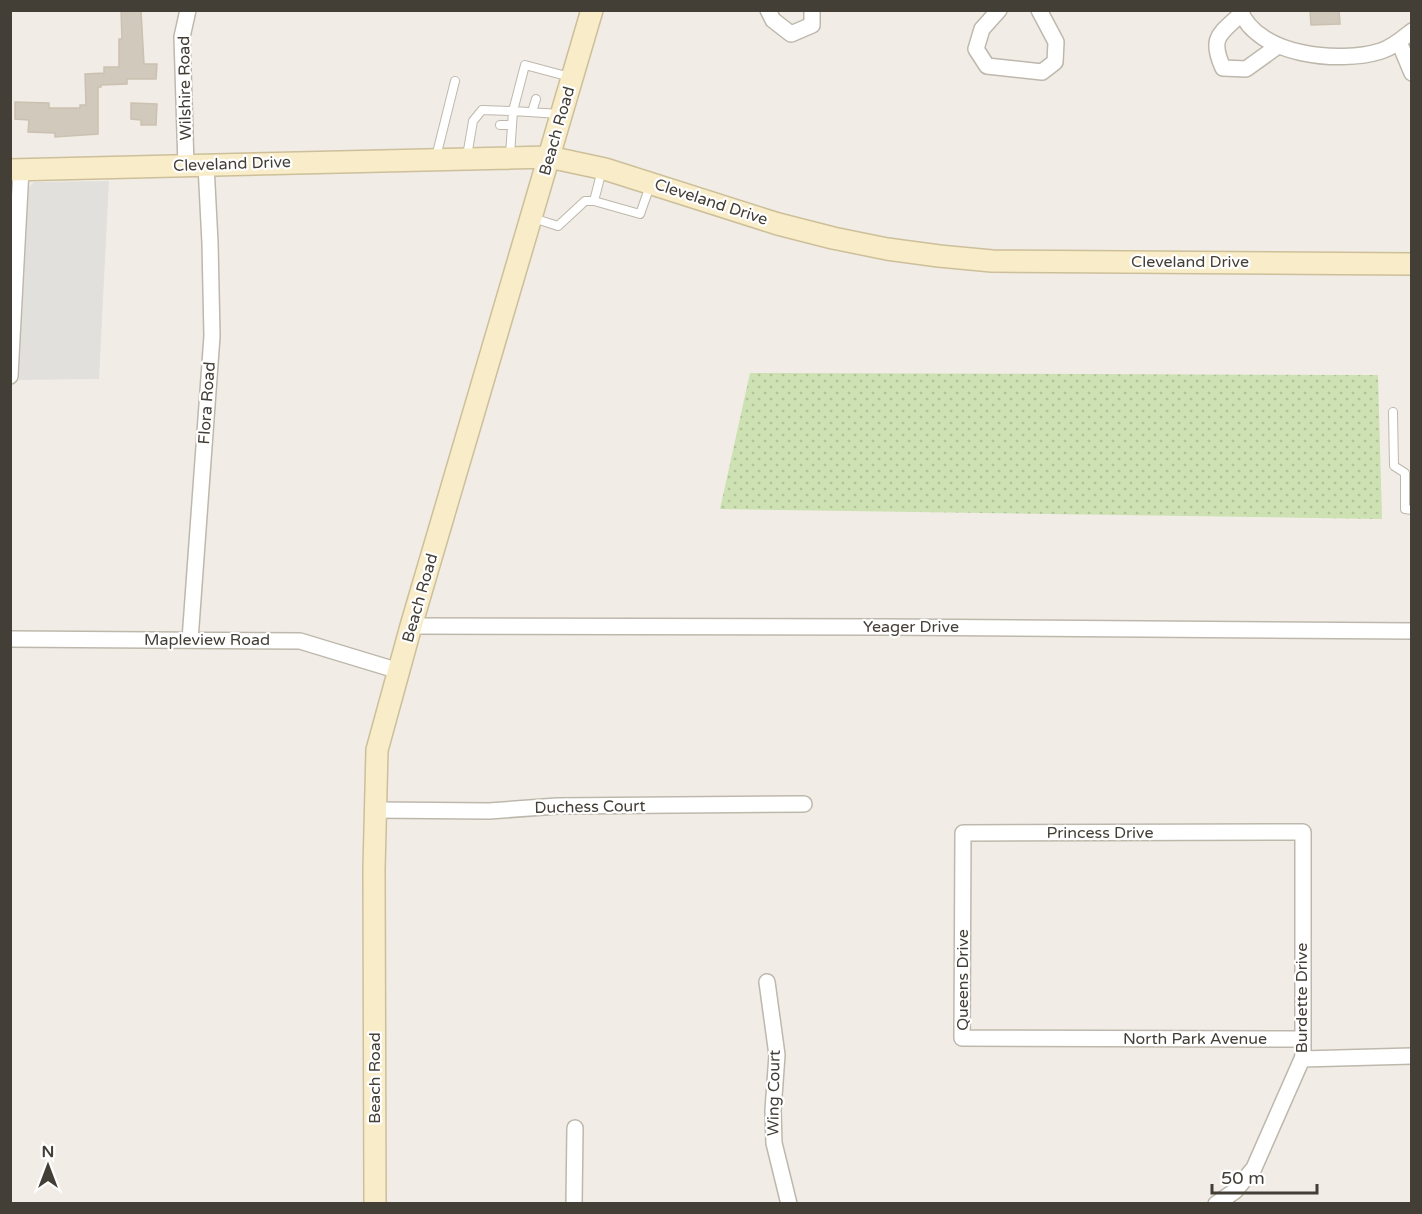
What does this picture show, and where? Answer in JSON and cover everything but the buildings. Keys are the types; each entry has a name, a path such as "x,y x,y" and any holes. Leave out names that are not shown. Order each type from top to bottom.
{"street":[{"name":"Wilshire Road","path":"188,10 182,37 196,166"},
{"name":"Beach Road","path":"375,1203 377,750 411,626 592,10"},
{"path":"768,10 773,20 791,34 812,25 812,10"},
{"path":"999,10 982,28 976,49 987,66 1042,72 1055,62 1056,42 1039,10"},
{"path":"1278,46 1246,69 1223,68 1215,51 1218,36 1241,12 1249,27 1261,38 1278,46 1314,54 1342,56 1369,54 1400,42 1412,31"},
{"path":"1400,42 1412,74"},
{"name":"Cleveland Drive","path":"16,169 549,157 602,168 778,224 887,249 939,256 992,261 1412,264"},
{"name":"Flora Road","path":"190,640 212,336 210,243 196,166"},
{"path":"10,376 16,169"},
{"name":"Yeager Drive","path":"411,626 1412,631"},
{"name":"Mapleview Road","path":"10,639 300,641 399,671"},
{"name":"Duchess Court","path":"375,810 489,811 556,806 804,804"},
{"name":"Princess Drive","path":"963,833 1236,832"},
{"name":"Burdette Drive","path":"1216,1203 1236,1197 1254,1168 1302,1059 1303,832 1236,832"},
{"name":"Queens Drive","path":"963,833 962,1038 1087,1039"},
{"name":"Wing Court","path":"767,982 777,1055 773,1110 774,1143 789,1203"},
{"name":"North Park Avenue","path":"1087,1039 1303,1039"},
{"path":"1302,1059 1412,1056"},
{"path":"574,1203 575,1128"}],"lane":[{"path":"510,158 513,111 525,65 572,78"},
{"path":"541,80 543,70"},
{"path":"436,159 455,81"},
{"path":"532,112 536,99"},
{"path":"467,158 476,126 473,121 482,110 562,114"},
{"path":"500,125 512,125"},
{"path":"594,201 602,168"},
{"path":"531,218 558,226 585,201 594,201 640,214 651,183"},
{"path":"1393,412 1394,466 1405,473 1405,509 1412,510"}],"green space":[{"path":"750,373 1378,375 1382,519 720,509"}],"shaded area":[{"path":"109,181 99,379 19,380 29,187 34,182"}]}
